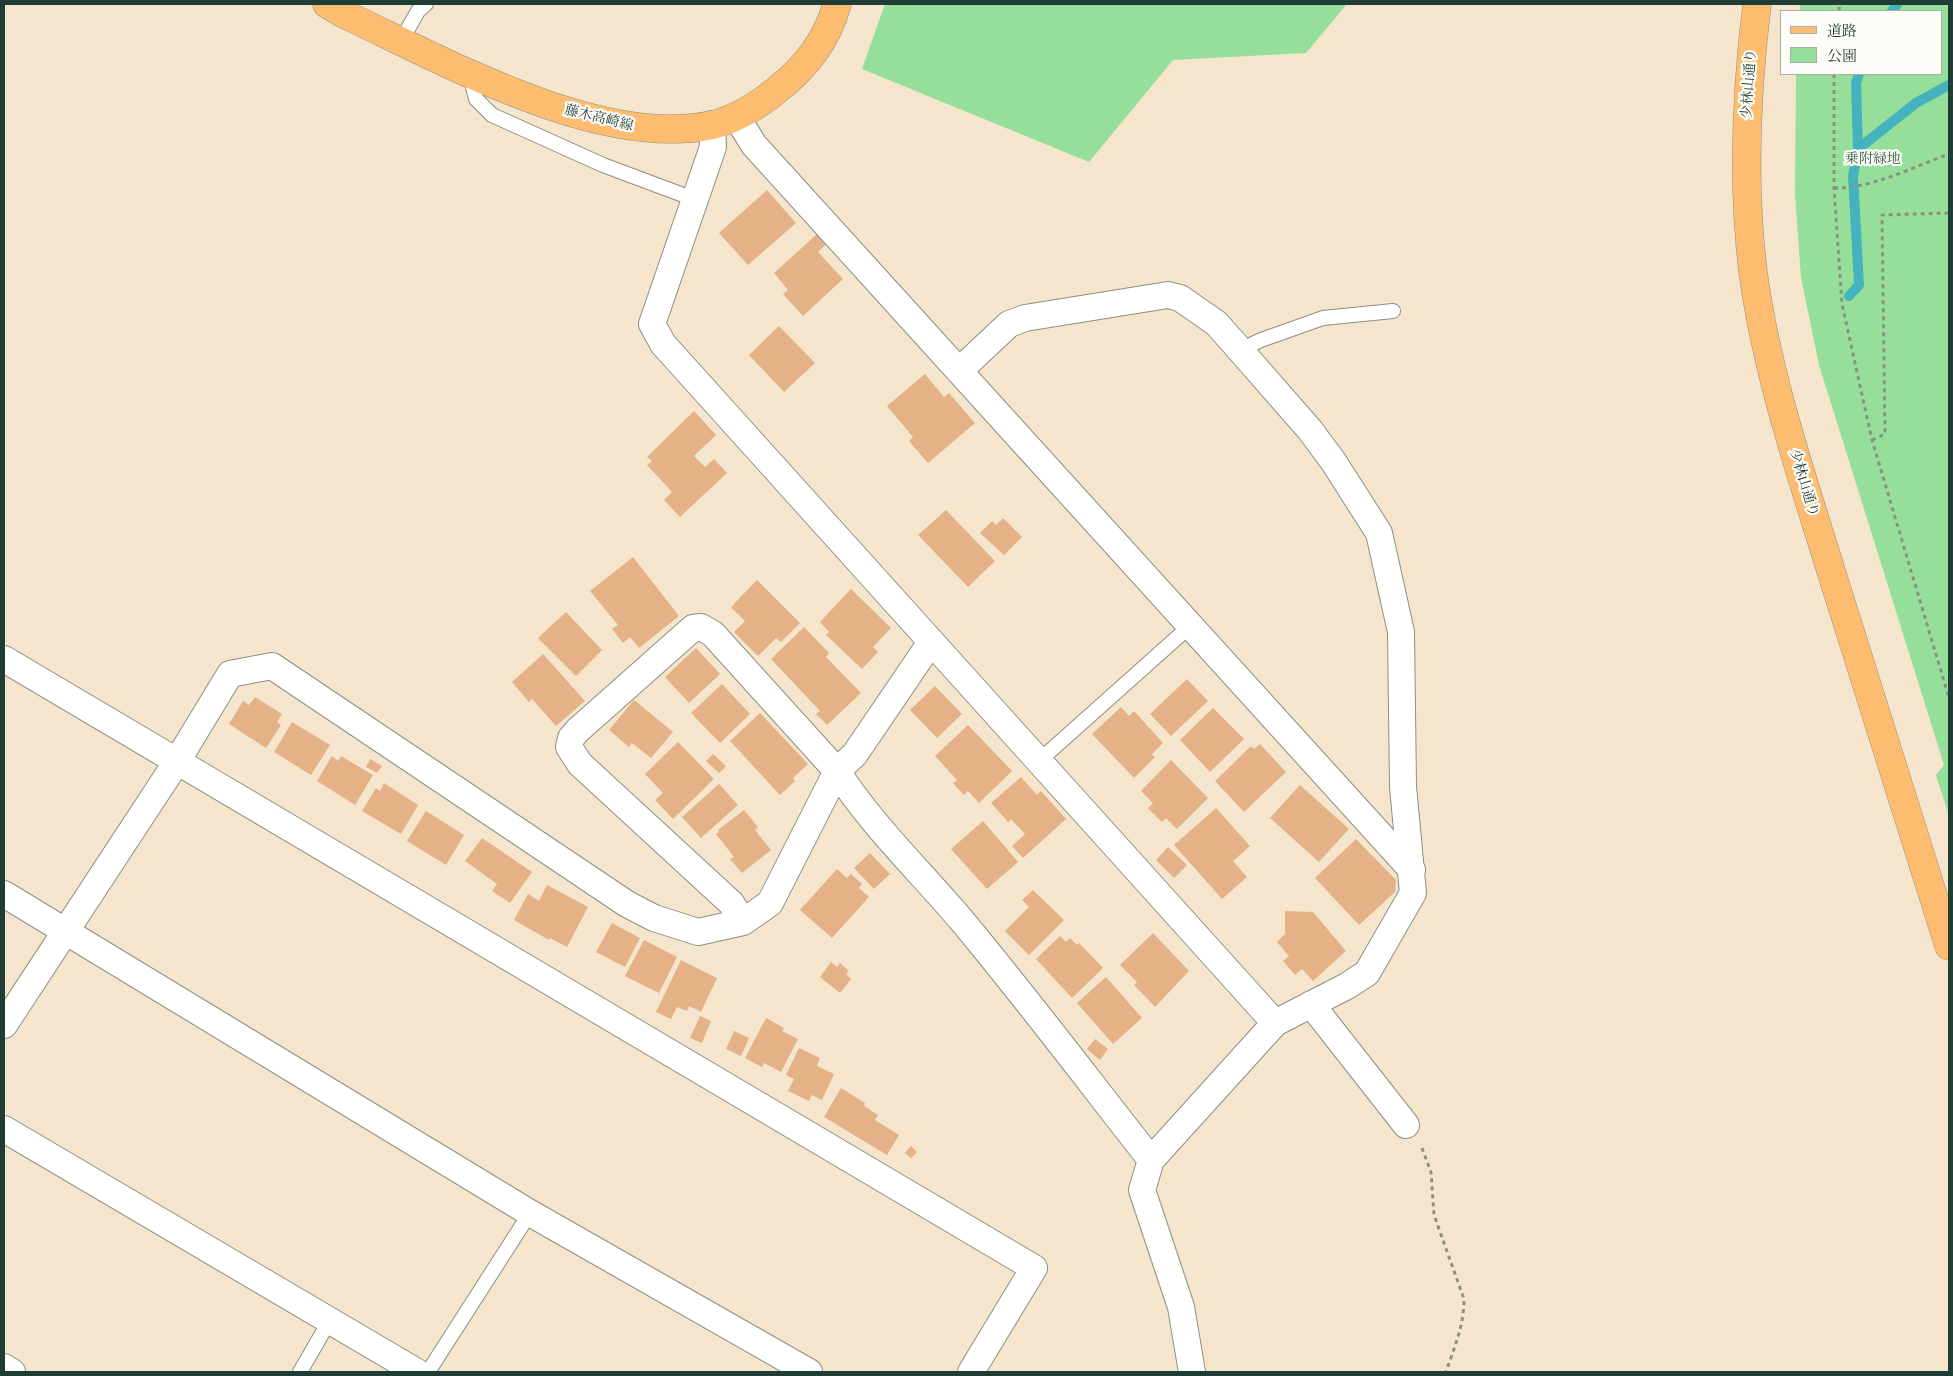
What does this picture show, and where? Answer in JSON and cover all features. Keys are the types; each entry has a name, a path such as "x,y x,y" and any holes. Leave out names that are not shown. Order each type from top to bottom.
{"main road":[{"name":"藤木高崎線","path":"327,4 470,75 575,113 636,127 664,129 724,120 766,99 797,74 816,52 832,22 837,4"},
{"name":"少林山通り","path":"1757,4 1750,65 1746,131 1752,260 1763,334 1788,432 1949,946"}],"street":[{"path":"1275,1023 664,344 652,324 694,199 724,120 754,145 1189,627 1412,870"},
{"path":"959,371 1009,324 1025,318 1168,295 1180,298 1216,323 1310,430 1333,461 1379,533 1401,632 1403,787 1413,893 1367,972 1347,986 1275,1023 1151,1160 1142,1190 1181,1307 1192,1372"},
{"path":"743,922 731,903 580,764 569,747 571,738 693,628 701,627 713,634 837,771 853,796 924,876 1020,991 1151,1160"},
{"path":"4,1025 68,932 176,763 230,674 272,666 627,904 654,918 698,932 743,922 770,903 837,771 855,754 931,642"},
{"path":"4,659 176,763 1034,1268 971,1372"},
{"path":"4,894 530,1213 809,1372"},
{"path":"1311,1004 1406,1125"},
{"path":"4,1129 416,1372"},
{"path":"4,1367 12,1372"}],"lane":[{"path":"401,41 418,11 426,4"},
{"path":"470,75 476,98 492,115 603,165 694,199"},
{"path":"1240,350 1261,340 1323,318 1394,311"},
{"path":"1040,760 1189,627"},
{"path":"428,1372 530,1213"},
{"path":"300,1372 330,1320"}],"path":[{"path":"1834,75 1834,188 1842,304 1872,440 1949,698"},
{"path":"1834,188 1847,188 1874,182 1949,154"},
{"path":"1872,440 1885,434 1882,215 1949,213"},
{"path":"1406,1125 1415,1131 1426,1156 1431,1172 1434,1215 1464,1299 1464,1314 1460,1334 1446,1372"}],"green space":[{"path":"885,4 1347,4 1306,53 1173,60 1089,162 862,69"},
{"name":"乗附緑地","path":"1800,4 1949,4 1949,816 1936,775 1944,765 1819,365 1801,278 1795,194 1796,75 1943,75 1943,10 1800,10"}],"building":[{"path":"767,190 796,223 748,265 719,233"},
{"path":"817,234 826,244 818,252 843,279 803,316 783,294 788,290 774,273"},
{"path":"779,326 815,363 784,392 749,355"},
{"path":"925,374 944,397 949,393 975,423 928,463 909,441 913,437 887,406"},
{"path":"694,411 716,435 694,456 705,467 714,459 727,473 680,517 664,500 672,492 647,465 652,461 647,457"},
{"path":"946,510 995,561 968,587 918,535"},
{"path":"1003,518 1022,537 1004,555 980,533 992,521 996,525"},
{"path":"633,557 679,616 639,648 630,637 623,643 612,629 618,625 590,591"},
{"path":"757,580 800,623 781,642 776,638 758,656 734,632 745,621 731,607"},
{"path":"851,589 891,628 873,647 878,652 862,669 826,635 829,632 820,622"},
{"path":"566,612 602,650 576,676 538,638"},
{"path":"804,627 829,653 826,657 861,693 827,725 816,714 820,711 771,659"},
{"path":"696,648 720,674 689,703 665,677"},
{"path":"543,654 585,701 556,726 532,699 529,702 512,682"},
{"path":"1187,679 1208,701 1171,736 1150,714"},
{"path":"722,684 750,714 720,743 691,713"},
{"path":"935,686 962,714 937,738 910,710"},
{"path":"255,697 282,714 277,722 281,725 266,748 229,724 243,701 249,705"},
{"path":"634,700 673,732 651,758 632,743 629,747 609,730"},
{"path":"1121,707 1129,716 1134,711 1163,743 1152,754 1155,757 1134,778 1092,734"},
{"path":"1213,708 1244,739 1210,772 1180,740"},
{"path":"760,713 808,764 793,778 795,781 780,795 730,741"},
{"path":"292,722 330,745 311,775 274,752"},
{"path":"968,725 1012,771 979,803 968,791 964,795 953,783 957,780 935,756"},
{"path":"678,742 714,779 673,819 655,800 663,793 645,774"},
{"path":"1260,744 1286,772 1244,812 1215,781 1251,746 1254,749"},
{"path":"713,754 726,766 719,773 706,761"},
{"path":"332,756 338,761 341,756 373,775 355,805 317,781"},
{"path":"370,759 382,766 377,773 366,767"},
{"path":"1171,760 1208,798 1177,829 1166,818 1162,822 1148,808 1153,803 1141,791"},
{"path":"1021,777 1037,795 1041,791 1066,819 1023,858 1012,846 1025,834 1011,819 1008,822 991,803"},
{"path":"384,783 418,805 401,834 362,811 376,788 380,791"},
{"path":"719,784 738,805 701,838 682,817"},
{"path":"1300,785 1349,829 1319,862 1270,818"},
{"path":"1216,808 1250,846 1233,861 1247,877 1222,899 1174,845"},
{"path":"744,810 758,827 755,830 771,850 742,873 730,859 734,857 716,834 719,832 718,830"},
{"path":"426,811 464,835 446,865 407,841"},
{"path":"983,821 1018,862 987,889 951,849"},
{"path":"482,838 532,872 510,903 492,891 497,884 465,861"},
{"path":"1356,839 1396,880 1395,892 1359,925 1315,878"},
{"path":"1168,847 1187,865 1174,878 1156,860"},
{"path":"870,853 890,874 874,889 854,868"},
{"path":"837,869 847,878 851,874 862,884 859,888 869,897 832,938 800,910"},
{"path":"547,885 588,907 567,947 550,938 549,940 514,920 528,894 539,901"},
{"path":"1033,890 1064,920 1029,955 1005,931 1029,907 1022,900"},
{"path":"1285,911 1313,912 1346,951 1313,981 1302,969 1295,975 1283,961 1289,956 1277,942 1285,934"},
{"path":"612,923 640,938 625,967 596,952"},
{"path":"1153,933 1189,971 1155,1007 1134,985 1137,982 1120,965"},
{"path":"1060,936 1066,942 1070,938 1077,945 1079,943 1103,968 1072,998 1036,959"},
{"path":"644,940 677,957 659,993 625,976"},
{"path":"681,960 717,978 701,1012 689,1006 687,1011 677,1007 671,1019 656,1012"},
{"path":"831,962 837,967 840,963 849,971 846,974 851,979 840,993 820,977"},
{"path":"1106,977 1142,1018 1113,1044 1077,1003"},
{"path":"700,1016 711,1021 702,1043 690,1038"},
{"path":"766,1018 784,1028 782,1031 798,1039 781,1072 764,1063 762,1067 745,1058"},
{"path":"734,1031 749,1038 741,1056 726,1049"},
{"path":"1095,1039 1108,1049 1100,1060 1087,1049"},
{"path":"799,1048 820,1058 817,1066 834,1074 822,1100 812,1095 809,1101 788,1091 794,1079 786,1075"},
{"path":"841,1088 865,1103 864,1106 878,1115 875,1120 899,1135 887,1155 824,1117"},
{"path":"911,1146 917,1152 911,1158 905,1153"}],"waterway":[{"path":"1893,10 1897,4"},
{"path":"1849,296 1859,285 1853,176 1858,149 1856,83 1859,75"},
{"path":"1858,149 1916,103 1949,85"}]}
